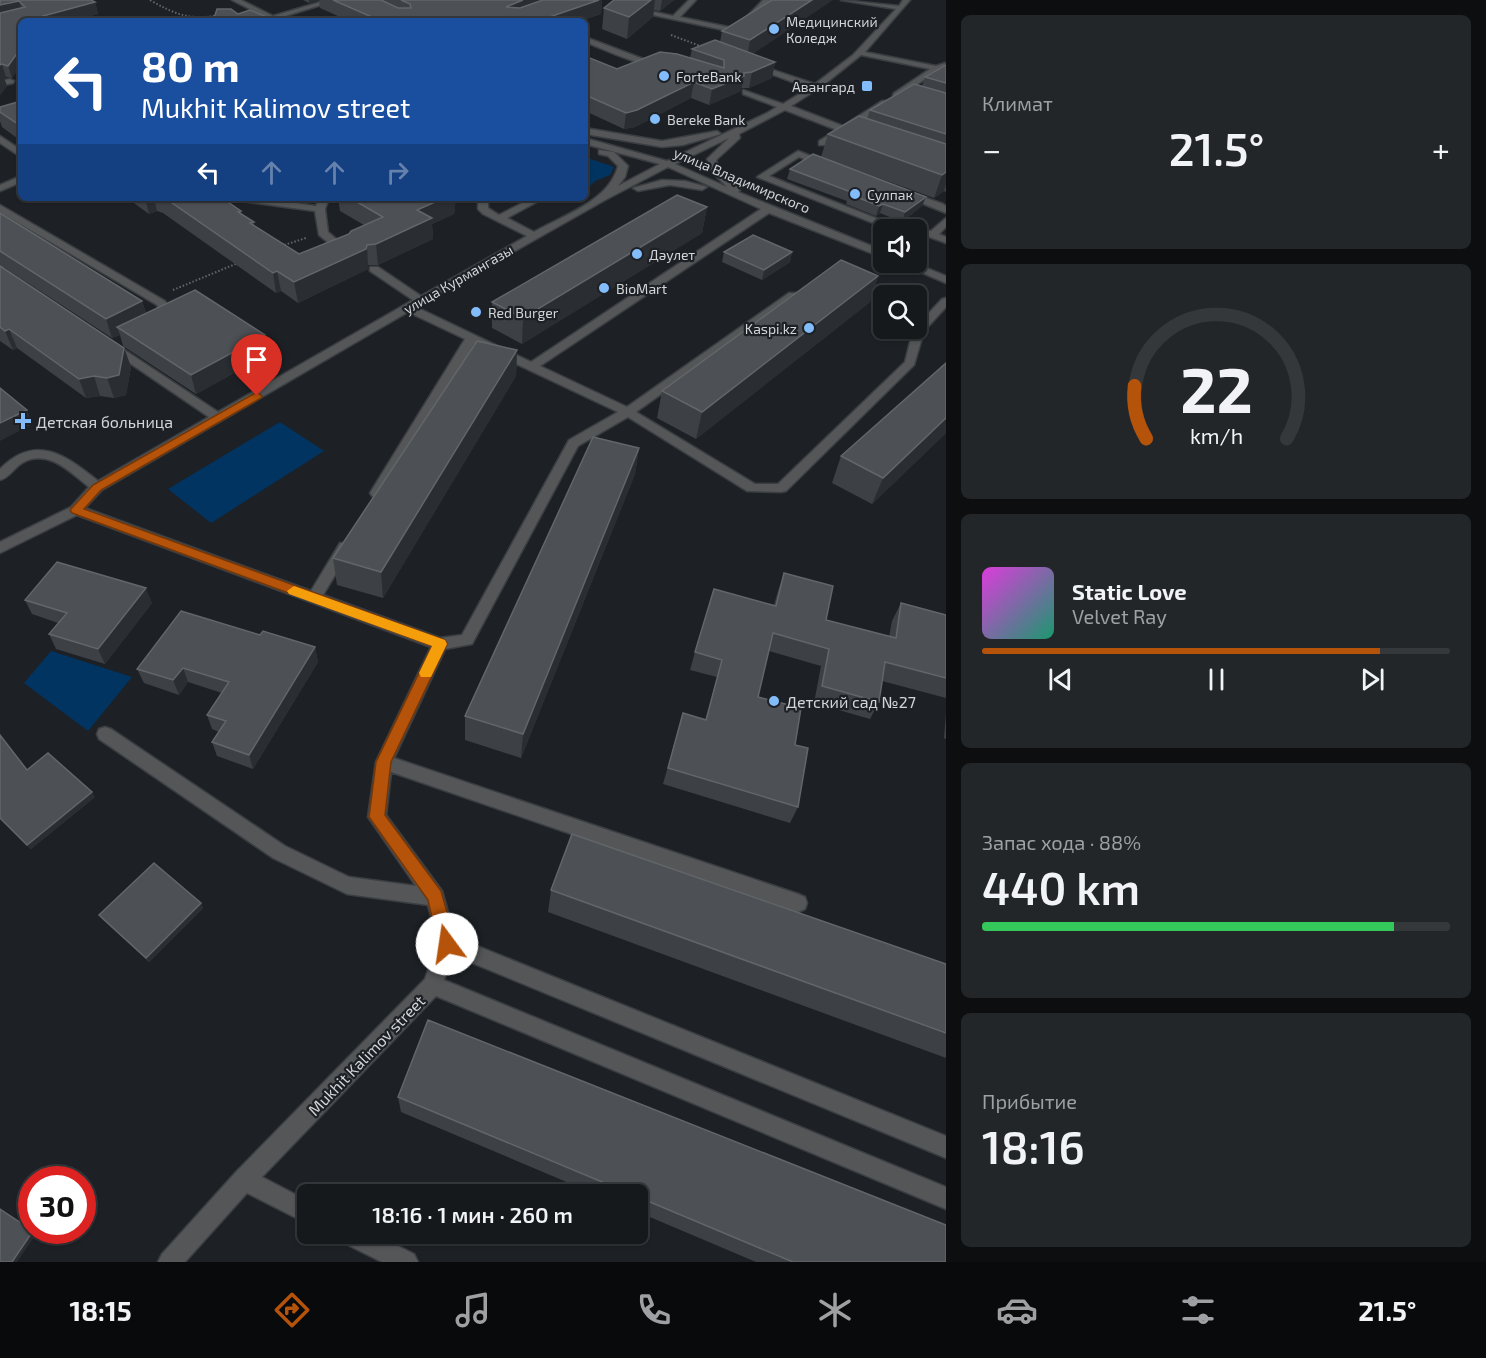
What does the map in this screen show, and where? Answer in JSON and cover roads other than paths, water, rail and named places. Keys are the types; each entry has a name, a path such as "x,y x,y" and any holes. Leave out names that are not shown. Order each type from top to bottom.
{"street":[{"path":"235,0 272,18"},
{"path":"282,18 334,0"},
{"path":"630,0 622,7 733,30 741,28 767,0"},
{"path":"674,19 693,0"},
{"path":"844,0 901,8"},
{"name":"улица Курмангазы","path":"0,548 76,510 97,487 420,300 589,206 668,164 743,130 818,88 860,53 907,0"},
{"path":"588,40 645,62 666,64"},
{"path":"860,53 942,69"},
{"path":"634,66 645,62"},
{"path":"744,62 818,88"},
{"path":"822,143 942,69 946,62"},
{"path":"0,84 10,81"},
{"path":"746,92 863,137"},
{"path":"895,97 905,100"},
{"path":"588,127 612,131 642,142"},
{"path":"588,132 662,144 743,130"},
{"path":"743,130 729,146 711,159 716,171 745,199"},
{"path":"0,140 18,152"},
{"name":"улица Владимирского","path":"588,142 668,164 768,209 873,251"},
{"path":"588,148 610,154 623,166 620,177 603,199"},
{"path":"831,166 798,154 762,177 873,219"},
{"path":"0,188 18,180"},
{"path":"603,199 658,182 685,182 745,199"},
{"path":"896,190 946,210"},
{"path":"263,201 320,209"},
{"path":"323,201 320,209 323,233 346,252"},
{"path":"483,201 483,209 498,219 534,236"},
{"path":"498,219 533,201"},
{"path":"579,201 589,206"},
{"path":"0,208 161,303 165,311 162,320 152,325"},
{"path":"532,366 768,209"},
{"path":"932,235 946,221"},
{"path":"927,234 946,240"},
{"path":"932,274 946,264"},
{"path":"374,269 420,300"},
{"path":"927,272 946,280"},
{"path":"76,510 440,644 467,640 573,443 628,412 793,295"},
{"path":"408,308 628,412 752,488 781,488 910,363 919,330 946,301"},
{"path":"368,508 472,338"},
{"path":"112,342 219,418"},
{"path":"0,476 19,459 38,454 57,455 97,487"},
{"path":"314,598 350,538"},
{"path":"440,644 384,762 377,817 435,897 447,944 946,1147"},
{"path":"105,734 279,852 347,885 435,897"},
{"path":"384,762 798,903"},
{"name":"Mukhit Kalimov street","path":"170,1262 244,1180 433,986 447,944"},
{"path":"433,986 946,1198"},
{"path":"244,1180 297,1206"},
{"path":"370,1244 406,1262"}],"place":[{"name":"Медицинский Коледж","path":"774,29"},
{"name":"ForteBank","path":"664,76"},
{"name":"Авангард","path":"867,86"},
{"name":"Bereke Bank","path":"655,119"},
{"name":"Сулпак","path":"855,194"},
{"name":"Дәулет","path":"637,254"},
{"name":"BioMart","path":"604,288"},
{"name":"Red Burger","path":"476,312"},
{"name":"Kaspi.kz","path":"809,328"},
{"name":"Детская больница","path":"23,421"},
{"name":"Детский сад №27","path":"774,701"}]}
